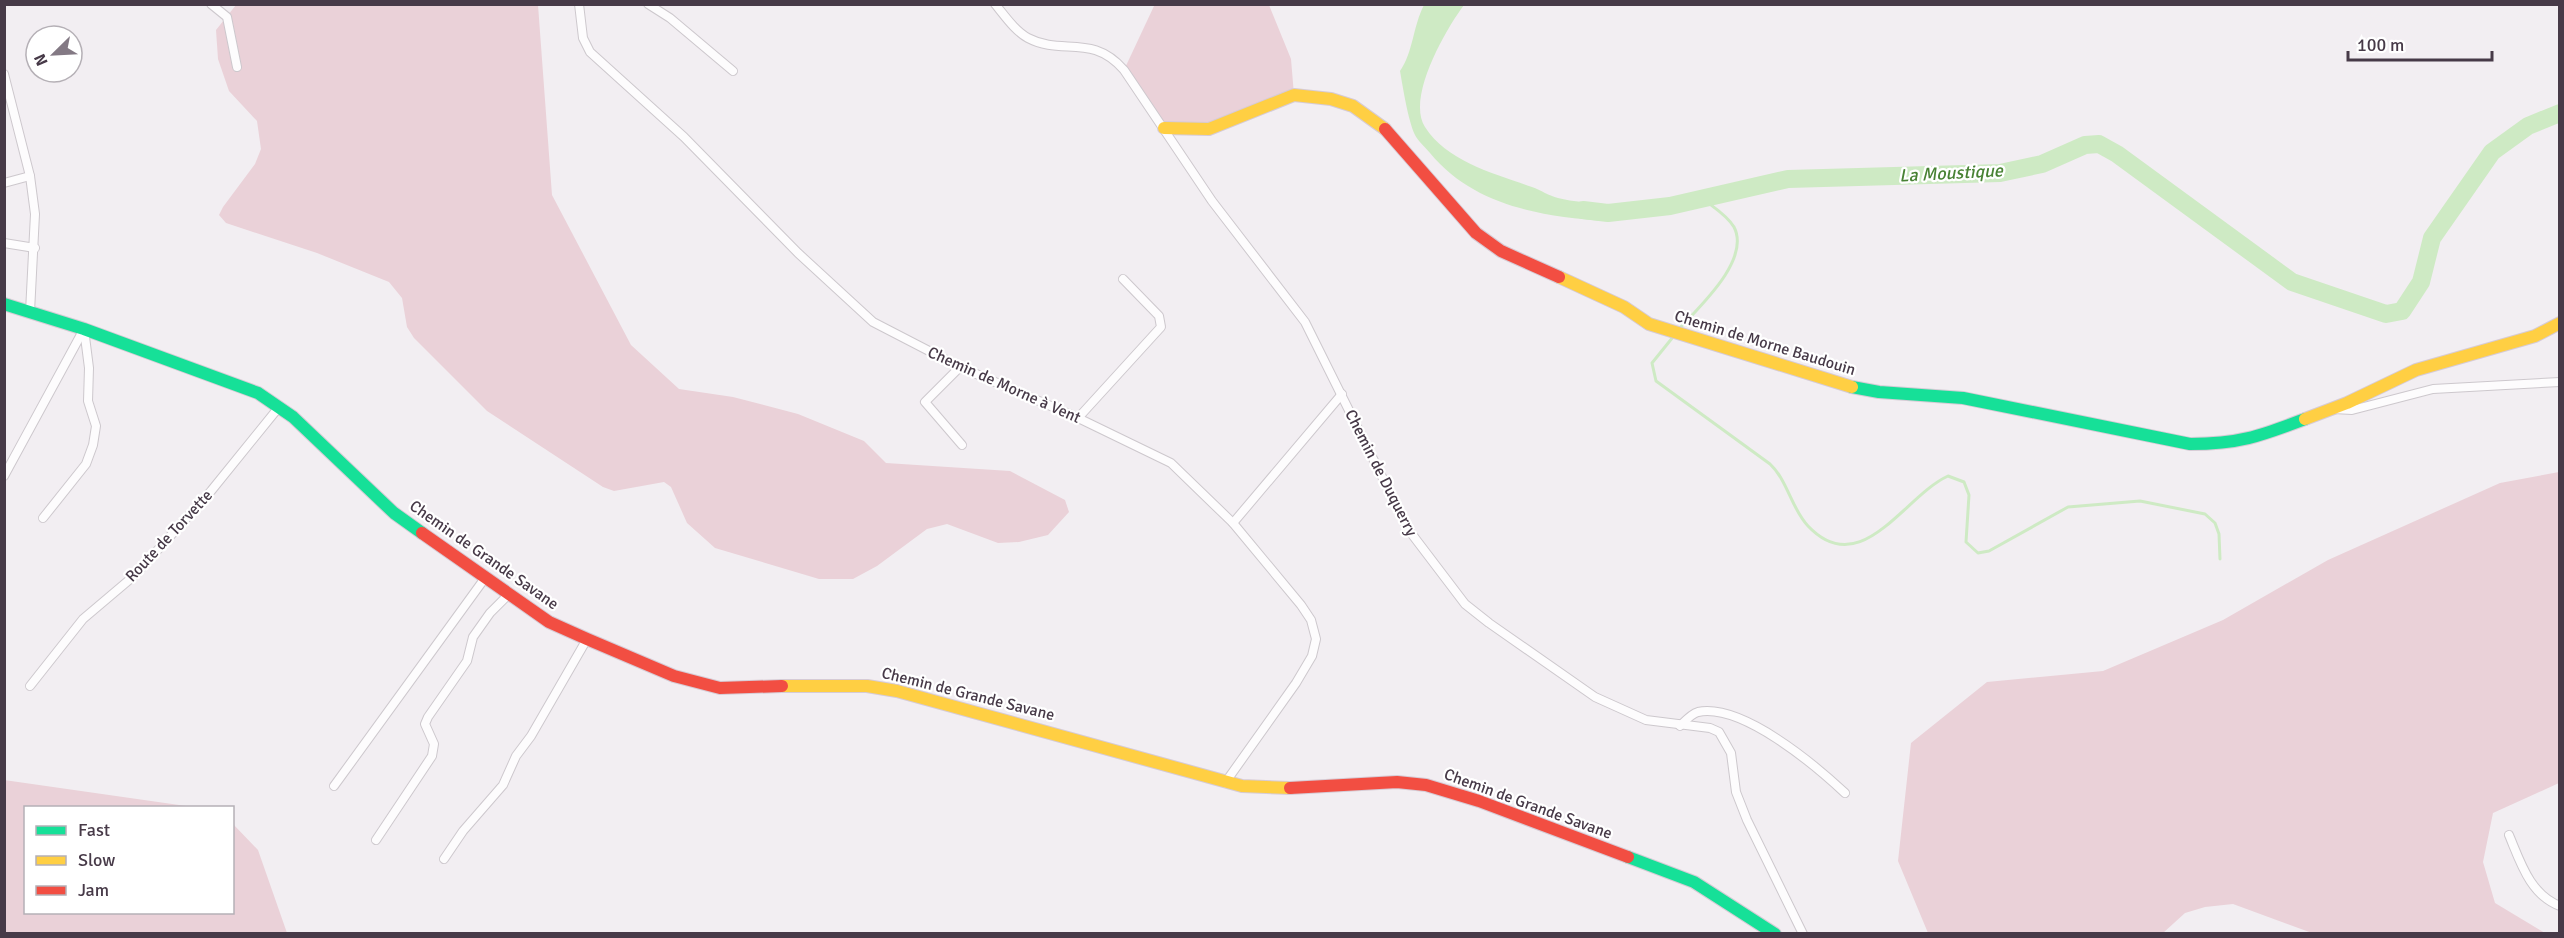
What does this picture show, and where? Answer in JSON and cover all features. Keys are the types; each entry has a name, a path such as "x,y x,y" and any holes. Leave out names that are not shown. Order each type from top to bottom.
{"street":[{"path":"211,4 227,17 237,67"},
{"name":"Chemin de Morne à Vent","path":"579,4 583,38 590,52 684,137 798,253 873,322 960,367 1078,418 1171,463 1233,523 1301,605 1311,620 1316,639 1312,657 1296,683 1225,783"},
{"path":"648,4 670,18 733,71"},
{"name":"Chemin de Duquerry","path":"995,4 1028,38 1038,42 1090,47 1116,61 1212,201 1305,322 1342,394 1360,438 1408,529 1465,604 1595,697 1646,720 1710,728 1719,732 1731,753 1736,792 1747,820 1803,933"},
{"path":"4,74 30,176 35,214 30,312"},
{"name":"Chemin de Morne Baudouin","path":"1164,129 1209,129 1294,95 1331,99 1353,106 1389,132 1476,233 1501,251 1624,307 1649,324 1839,385 1879,392 1963,398 2190,444 2227,444 2252,439 2331,409 2416,370 2476,355 2535,336 2559,322"},
{"path":"4,183 30,176"},
{"path":"4,243 35,248"},
{"path":"1078,418 1161,327 1159,316 1123,279"},
{"name":"Chemin de Grande Savane","path":"6,307 84,329 258,393 279,407 394,513 508,596 549,622 702,684 720,688 867,686 897,691 1225,783 1270,789 1397,782 1426,785 1479,801 1694,882 1774,933"},
{"path":"4,476 84,329"},
{"path":"43,518 86,464 93,445 96,426 88,401 89,368 84,329"},
{"path":"960,367 925,402 962,445"},
{"path":"2331,409 2352,410 2433,388 2559,382"},
{"path":"1233,523 1342,394"},
{"name":"Route de Torvette","path":"30,686 83,619 135,575 211,491 279,407"},
{"path":"334,786 485,578"},
{"path":"376,840 432,756 434,744 424,724 466,661 473,637 490,613 508,596"},
{"path":"444,859 463,831 503,785 516,756 531,736 587,639"},
{"path":"1680,726 1697,712 1717,712 1746,721 1826,775 1845,793"},
{"path":"2509,835 2531,883 2545,898 2559,906"}],"shaded area":[{"path":"236,5 538,5 552,195 631,345 679,389 733,397 798,414 864,441 886,463 1010,471 1065,500 1069,512 1048,535 1019,542 998,543 947,524 927,529 877,566 853,579 819,579 715,548 687,523 671,487 664,482 614,491 603,487 487,411 414,338 407,327 402,298 389,282 317,253 226,223 219,215 255,164 261,149 257,121 229,91 218,59 216,30"},
{"path":"1269,5 1291,59 1294,95 1209,129 1164,128 1124,70 1154,6"},
{"path":"1424,5 1464,5 1439,47 1424,82 1420,114 1425,127 1434,139 1459,158 1488,172 1555,197 1608,206 1605,221 1556,216 1510,205 1488,196 1447,171 1420,142 1410,121 1400,71 1408,56"},
{"path":"2559,472 2559,783 2493,813 2483,862 2495,903 2545,933 2312,933 2233,904 2205,907 2185,913 2163,933 1928,933 1898,861 1911,743 1987,682 2103,671 2223,620 2328,560 2500,483"},
{"path":"4,780 186,806 24,806 24,914 234,914 234,825 258,850 287,933 5,933"}],"waterway":[{"name":"La Moustique","path":"1583,210 1608,213 1670,206 1788,179 2000,173 2042,164 2085,145 2099,144 2117,154 2292,282 2386,314 2402,311 2421,282 2432,238 2492,152 2528,126 2560,113"},
{"path":"1679,329 1710,296 1729,268 1735,254 1737,240 1734,227 1724,215 1703,199"},
{"path":"1673,337 1652,363 1656,381 1770,464 1781,478 1802,519 1827,541 1846,545 1864,540 1881,530 1932,486 1948,476 1964,482 1969,495 1966,542 1978,553 1989,551 2068,507 2140,501 2205,514 2215,523 2219,534 2220,559"}],"traffic: fast":[{"path":"4,304 84,329 258,393 293,417 394,513 422,533"},
{"path":"1852,387 1879,392 1963,398 2190,444 2236,441 2305,419"},
{"path":"1628,857 1694,882 1775,934"}],"traffic: slow":[{"path":"1164,128 1209,129 1294,95 1331,99 1353,106 1385,129"},
{"path":"1559,277 1624,307 1649,324 1852,387"},
{"path":"2305,419 2347,403 2416,370 2535,336 2560,323"},
{"path":"782,686 867,686 897,691 1242,786 1290,788"}],"traffic: jam":[{"path":"1385,129 1476,233 1501,251 1559,277"},
{"path":"422,533 549,622 674,676 720,688 782,686"},
{"path":"1290,788 1397,782 1426,785 1479,801 1628,857"}]}
